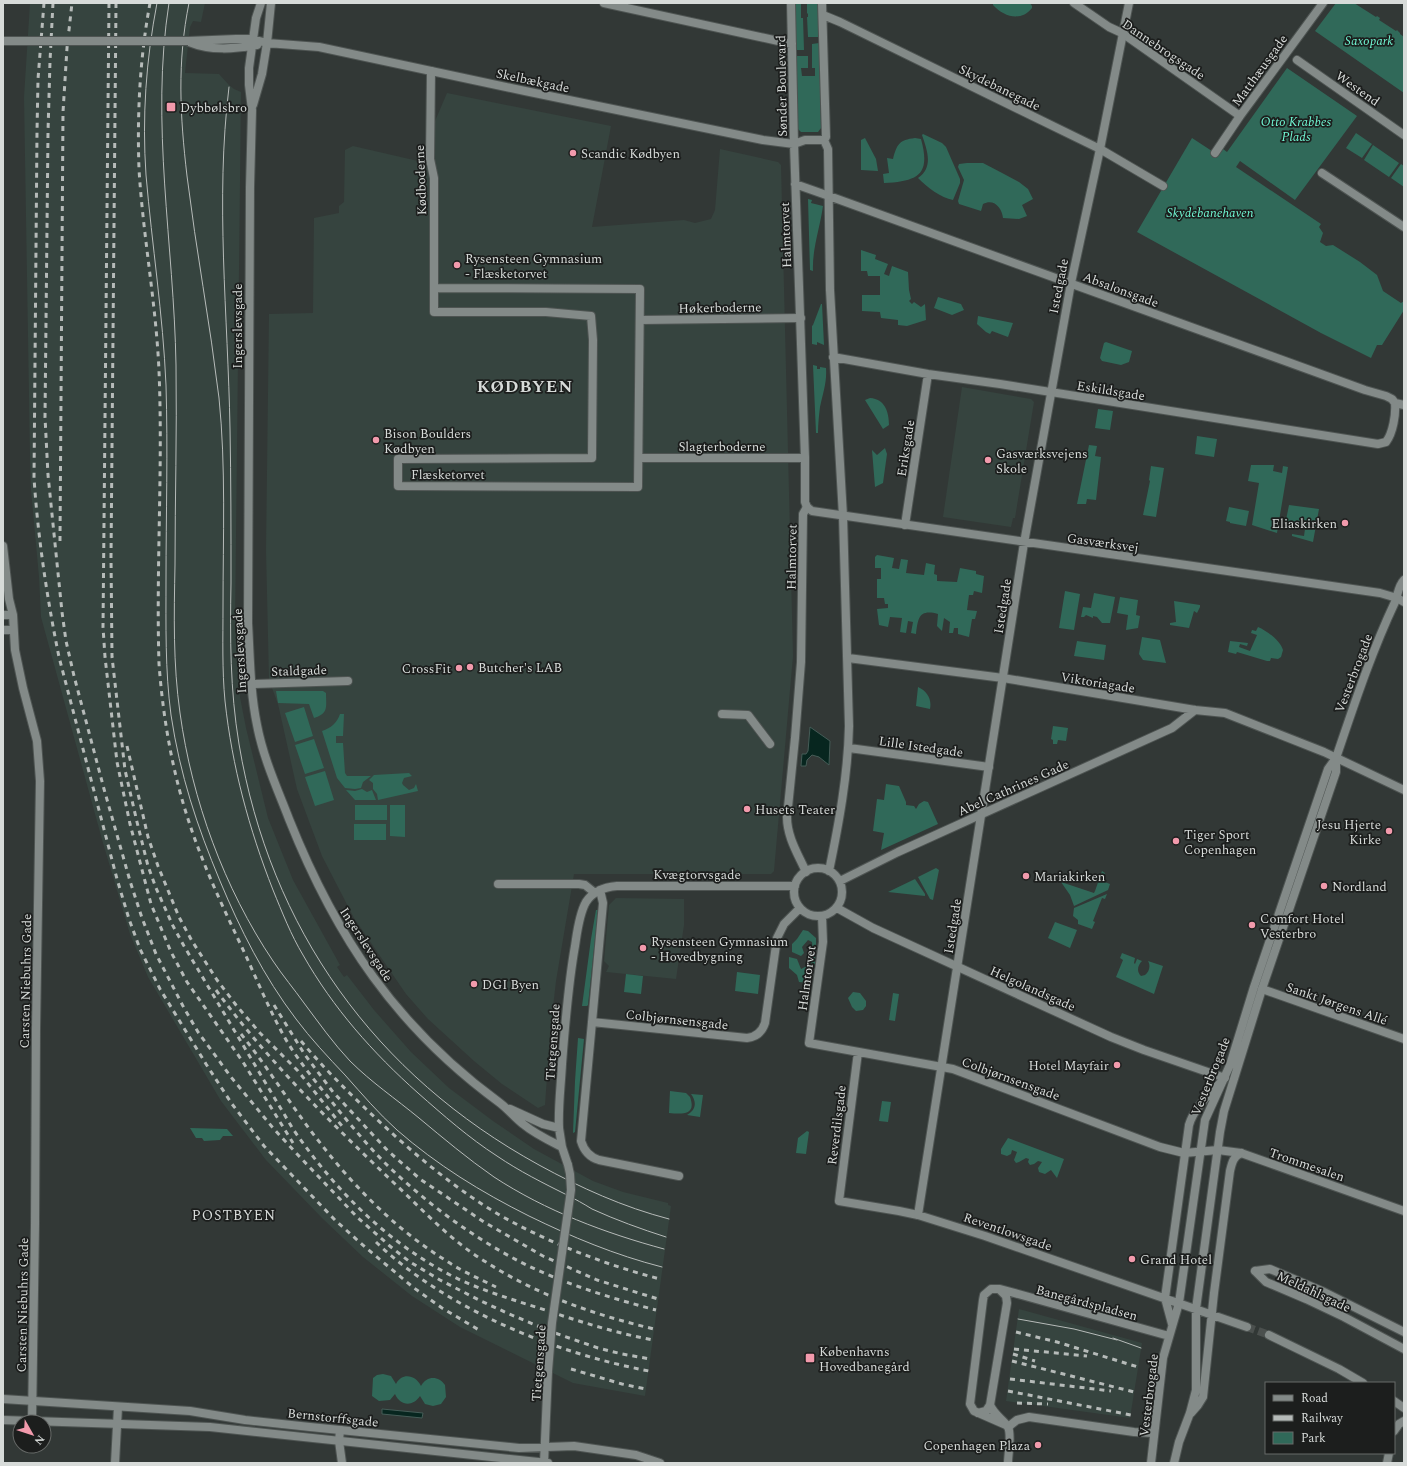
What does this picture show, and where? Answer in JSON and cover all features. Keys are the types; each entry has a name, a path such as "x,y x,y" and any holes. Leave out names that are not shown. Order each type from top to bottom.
{"street":[{"name":"Ingerslevsgade","path":"261,3 256,18 249,68 249,85 252,110 250,187 248,586 251,684 260,737 281,800 310,870 344,934 380,987 413,1026 459,1072 505,1107 532,1131 562,1147"},
{"name":"Ingerslevsgade","path":"252,110 262,74 271,3"},
{"path":"604,3 792,44"},
{"name":"Sønder Boulevard","path":"791,3 794,144 805,140 824,140"},
{"path":"822,3 826,137 824,140 828,148 830,290 843,516 848,658 848,748 836,837 829,871"},
{"name":"Dannebrogsgade","path":"1074,3 1109,27 1122,33 1240,116"},
{"name":"Istedgade","path":"918,1215 1024,543 1050,392 1071,283 1100,149 1128,3"},
{"name":"Matthæusgade","path":"1215,153 1240,116 1323,3"},
{"name":"Skydebanegade","path":"822,15 840,22 1100,149 1163,186"},
{"path":"3,41 188,41 236,38 252,43 267,44"},
{"name":"Skelbækgade","path":"267,44 319,47 763,140 794,144"},
{"name":"Westend","path":"1298,60 1404,135"},
{"name":"Kødboderne","path":"431,71 430,159 434,178 434,288"},
{"name":"Halmtorvet","path":"794,144 801,318 805,502 808,507 803,514 802,635 798,700 787,817 791,840 806,872"},
{"path":"1322,173 1404,228"},
{"name":"Absalonsgade","path":"795,184 1386,396 1392,399 1395,403 1404,405"},
{"name":"Flæsketorvet","path":"434,288 640,289 640,320 638,487 398,486 398,459 592,458 592,316 546,312 434,312 434,288"},
{"name":"Høkerboderne","path":"640,320 801,318"},
{"name":"Eskildsgade","path":"833,357 928,374 1372,443 1386,442 1389,438 1395,403"},
{"name":"Eriksgade","path":"905,526 928,374"},
{"name":"Slagterboderne","path":"639,458 805,458"},
{"name":"Gasværksvej","path":"808,507 812,511 905,526 1380,593 1402,598"},
{"name":"Carsten Niebuhrs Gade","path":"3,546 9,599 13,616 15,650 37,741 40,781 32,1414"},
{"name":"Vesterbrogade","path":"1151,1463 1163,1358 1179,1303 1204,1120 1225,1078 1254,987 1328,769 1336,758 1373,652 1402,598 1400,585 1404,580"},
{"path":"3,615 13,616"},
{"path":"3,630 13,630"},
{"name":"Viktoriagade","path":"848,658 1003,678 1194,710 1225,713 1324,752 1404,790"},
{"name":"Staldgade","path":"251,684 348,681"},
{"name":"Abel Cathrines Gade","path":"840,881 982,814 1172,728 1194,710"},
{"path":"722,714 748,715 770,744"},
{"name":"Lille Istedgade","path":"848,748 989,767"},
{"name":"Vesterbrogade","path":"1174,1463 1179,1442 1190,1413 1197,1385 1196,1309 1224,1111 1262,989 1336,772 1336,758"},
{"path":"818,868 829,871 835,875 842,885 843,895 840,904 830,914 822,916 810,915 800,908 795,899 795,886 799,878 806,872 818,868"},
{"path":"498,884 579,884 597,891 603,903 581,1142 584,1149 593,1158 679,1176"},
{"name":"Kvægtorvsgade","path":"597,891 617,886 795,886"},
{"name":"Tietgensgade","path":"544,1463 548,1371 552,1323 571,1190 570,1174 562,1147 559,1128 565,1025 572,961 583,910 587,901 597,891"},
{"name":"Colbjørnsensgade","path":"592,1022 747,1038 759,1034 765,1023 777,938 784,924 800,908"},
{"name":"Helgolandsgade","path":"837,908 873,928 1127,1043 1225,1078"},
{"name":"Halmtorvet","path":"809,1043 823,942 822,916"},
{"name":"Sankt Jørgens Allé","path":"1262,989 1404,1039"},
{"name":"Colbjørnsensgade","path":"809,1043 953,1069 1160,1147 1184,1153 1200,1151"},
{"name":"Reverdilsgade","path":"839,1201 858,1052"},
{"path":"1172,1325 1164,1298 1184,1153 1191,1117 1200,1104 1225,1078"},
{"name":"Ingerslevsgade","path":"505,1107 542,1124 559,1128"},
{"name":"Trommesalen","path":"1200,1151 1218,1150 1241,1153 1404,1211"},
{"path":"1190,1413 1203,1398 1231,1165 1236,1155 1241,1153"},
{"name":"Reventlowsgade","path":"839,1201 918,1215 999,1240 1246,1327"},
{"name":"Meldahlsgade","path":"1404,1332 1322,1291 1270,1269 1255,1271 1266,1282 1344,1317 1404,1349"},
{"path":"978,1413 986,1411 990,1405 1007,1303 1005,1293 1000,1289 991,1289 984,1295 970,1402 972,1410 978,1413 1007,1426"},
{"name":"Banegårdspladsen","path":"1000,1289 1169,1336"},
{"path":"1269,1335 1332,1365 1361,1382"},
{"name":"Bernstorffsgade","path":"3,1399 190,1411 245,1420 519,1448 574,1446 636,1455 660,1463"},
{"path":"1395,1402 1404,1408"},
{"path":"990,1405 997,1417 1007,1426 1010,1436 1008,1463"},
{"path":"115,1463 118,1407"},
{"path":"1007,1426 1017,1420 1030,1417 1134,1432 1154,1433"},
{"name":"Bernstorffsgade","path":"52,1421 210,1426 548,1463"},
{"path":"1395,1430 1399,1424 1404,1421"},
{"path":"340,1430 339,1440 342,1463"}],"shaded area":[{"path":"30,3 205,3 201,22 193,21 190,27 185,73 219,74 229,85 241,92 235,627 240,697 268,818 293,880 340,965 337,967 344,977 347,975 374,1010 411,1052 449,1088 534,1149 593,1181 623,1192 668,1203 668,1205 671,1206 645,1396 573,1383 460,1327 412,1296 363,1257 322,1218 266,1160 221,1101 148,977 130,934 103,843 41,617 31,490 30,456 24,97"},
{"path":"447,93 611,126 592,227 684,220 695,223 711,219 715,210 720,149 778,162 781,165 793,656 774,871 771,874 574,874 556,981 550,1034 545,1105 538,1108 502,1084 428,1019 406,994 354,918 322,856 297,789 278,704 269,680 266,550 269,314 313,313 314,218 339,213 339,206 344,202 345,150 353,146 418,161"},
{"name":"Gasværksvejens Skole","path":"962,387 1031,399 1034,402 1015,518 1013,518 1011,527 943,517"},
{"path":"810,727 830,741 829,765 819,757 812,755 807,760 806,766 801,766 802,754 806,754 808,751"},
{"name":"Rysensteen Gymnasium - Hovedbygning","path":"616,898 684,899 684,925 676,979 606,972 609,966 604,961 609,905"},
{"path":"1019,1309 1142,1343 1130,1418 1006,1401"},
{"path":"382,1409 423,1413 422,1418 382,1414"}],"green space":[{"path":"795,3 801,3 804,50 796,50"},
{"path":"807,3 819,3 819,37 808,37"},
{"path":"993,3 1030,3 1032,8 1023,15 1012,16 1007,15 997,9"},
{"name":"Saxopark","path":"1336,3 1354,3 1380,18 1379,20 1396,31 1397,30 1404,37 1404,93 1315,31"},
{"path":"819,43 821,128 818,132 801,132 797,128 796,56 808,56 808,68 801,68 802,76 815,76 815,68 812,68 812,44"},
{"name":"Skydebanehaven","path":"1287,68 1357,116 1295,200 1240,161 1236,167 1321,224 1319,227 1323,233 1320,242 1326,246 1333,245 1360,262 1377,275 1383,291 1401,303 1404,301 1404,310 1382,345 1377,345 1371,358 1321,333 1137,232 1192,138 1218,155 1223,149 1227,152"},
{"path":"1356,133 1372,144 1362,158 1346,148"},
{"path":"923,134 942,143 946,147 960,179 960,183 953,200 934,192 918,178 923,174 928,164"},
{"path":"865,138 876,159 878,171 861,170 861,140"},
{"path":"915,138 921,139 924,151 923,168 919,174 906,180 884,183 883,174 889,173 887,158 893,159 898,146 902,142"},
{"path":"1373,145 1399,163 1389,177 1364,160"},
{"path":"983,163 1019,182 1028,189 1033,199 1022,205 1027,216 1019,219 1003,218 997,205 991,202 983,204 981,211 959,204 958,201 964,180 958,167 959,164"},
{"path":"1401,164 1404,166 1404,187 1391,178"},
{"path":"808,199 812,200 811,203 823,206 815,247 813,271 810,270"},
{"path":"861,250 876,255 875,259 888,264 884,274 889,276 892,266 908,272 911,299 909,301 912,304 914,302 921,307 925,304 926,320 907,326 898,325 898,320 881,318 880,312 862,311 862,295 880,295 880,276 868,276 867,271 861,271"},
{"path":"938,297 961,304 964,310 952,315 934,308"},
{"path":"821,304 824,345 817,342 817,345 812,344 812,326"},
{"path":"978,316 1013,323 1008,337 992,331 990,334 986,332 977,324"},
{"path":"1106,342 1132,351 1129,362 1121,365 1102,361 1100,358 1104,343"},
{"path":"813,365 817,366 817,369 820,369 820,367 826,368 818,423 818,433 816,433"},
{"path":"870,398 883,404 887,411 889,425 883,429 865,400"},
{"path":"1098,409 1113,411 1110,430 1095,428"},
{"path":"1197,436 1217,439 1214,457 1195,454"},
{"path":"1089,445 1097,446 1095,456 1101,457 1096,500 1087,499 1086,504 1077,504"},
{"path":"885,448 887,454 883,483 875,487 872,450 877,455"},
{"path":"1251,465 1274,465 1273,471 1282,473 1283,466 1288,467 1277,533 1252,525 1259,483 1248,481"},
{"path":"1151,466 1164,468 1156,517 1143,515 1150,481"},
{"path":"1289,505 1319,509 1313,542 1292,536 1292,534 1304,536 1305,529 1285,525"},
{"path":"1229,507 1249,511 1246,526 1226,521"},
{"path":"877,555 894,558 892,568 899,569 901,559 908,560 906,573 924,575 926,563 935,565 934,574 937,575 937,581 957,582 960,568 976,571 976,574 984,576 982,593 974,591 973,595 969,595 967,610 977,611 975,619 972,619 969,637 958,634 958,628 954,628 953,633 949,633 950,622 944,618 942,631 937,626 938,614 932,613 923,614 921,616 916,634 911,633 913,622 908,621 906,633 900,632 902,618 890,617 888,627 879,625 877,609 888,608 888,604 885,604 884,598 877,598 877,579 881,579 881,568 875,568 875,557"},
{"path":"1065,591 1080,594 1074,630 1059,628"},
{"path":"1094,593 1115,597 1110,623 1102,623 1097,617 1093,616 1093,618 1086,615 1081,617 1083,607 1091,608"},
{"path":"1120,597 1138,600 1136,615 1140,616 1138,628 1126,630 1128,615 1117,613"},
{"path":"1174,601 1200,605 1197,613 1194,611 1189,628 1170,625 1170,623 1176,622"},
{"path":"1258,627 1276,639 1283,650 1281,657 1278,659 1271,658 1270,661 1267,661 1237,652 1236,654 1228,652 1230,641 1248,643 1247,646 1240,644 1239,647 1250,651 1257,635 1251,633 1252,630 1256,631"},
{"path":"1142,637 1160,640 1166,663 1143,660 1139,654"},
{"path":"1077,641 1106,645 1104,660 1074,656"},
{"path":"918,687 928,696 930,709 916,706"},
{"path":"276,691 323,691 326,693 326,709 322,714 314,718 309,704 278,703"},
{"path":"304,707 313,736 295,742 285,713"},
{"path":"340,714 344,714 343,736 336,736 336,743 343,743 345,773 347,776 371,776 363,782 361,788 345,788 337,778 322,731 333,725"},
{"path":"1053,726 1068,728 1066,741 1058,740 1057,744 1053,744 1053,740 1051,739"},
{"path":"314,739 324,768 305,774 295,745"},
{"path":"325,771 334,800 315,806 305,777"},
{"path":"409,773 412,776 404,778 402,783 403,785 409,790 414,788 416,784 418,791 378,800 377,794 373,789 373,783 369,780 374,775"},
{"path":"886,784 899,786 906,805 914,806 916,809 919,804 924,801 928,802 938,824 881,850 884,833 873,831 877,799 884,800"},
{"path":"362,789 367,792 372,790 376,800 355,800 346,790 355,791"},
{"path":"355,805 387,805 387,820 355,820"},
{"path":"390,805 405,805 405,837 390,836"},
{"path":"354,824 386,824 386,840 354,840"},
{"path":"936,868 939,870 933,900 930,899 918,877"},
{"path":"1102,871 1105,873 1102,881 1110,884 1108,890 1074,906 1070,895 1061,882 1094,893"},
{"path":"915,879 925,896 888,892"},
{"path":"1107,894 1105,899 1102,898 1093,921 1095,922 1092,929 1078,924 1078,920 1073,916 1074,908"},
{"path":"596,910 598,910 588,1005 582,1006 591,939"},
{"path":"1055,922 1077,930 1070,948 1048,938"},
{"path":"803,930 808,931 816,938 816,951 813,952 812,942 808,940 802,947 804,953 801,956 792,952 792,944"},
{"path":"1122,953 1135,958 1135,964 1137,959 1142,961 1138,968 1138,972 1141,976 1145,975 1148,971 1148,961 1163,966 1154,994 1116,977 1123,960 1120,958"},
{"path":"811,956 815,957 815,964 808,983 799,982 797,975 789,968 789,957 797,959 801,969 811,964"},
{"path":"737,972 760,975 758,994 735,991"},
{"path":"626,974 643,976 641,994 624,992"},
{"path":"853,992 860,993 866,1001 866,1006 863,1010 856,1011 852,1007 848,998"},
{"path":"893,993 899,994 895,1021 889,1020"},
{"path":"578,1038 584,1039 575,1132 573,1133 575,1081"},
{"path":"670,1091 686,1093 690,1097 692,1103 690,1111 678,1114 669,1113"},
{"path":"691,1094 703,1095 700,1117 687,1115 695,1106"},
{"path":"882,1101 891,1102 888,1122 879,1121"},
{"path":"190,1128 227,1129 233,1136 223,1136 220,1140 204,1141 202,1138 196,1138"},
{"path":"807,1131 809,1132 806,1154 796,1153 798,1138"},
{"path":"1008,1138 1064,1159 1057,1178 1051,1170 1045,1174 1039,1172 1038,1168 1042,1162 1038,1161 1030,1165 1028,1162 1029,1159 1026,1158 1016,1163 1014,1160 1017,1152 1012,1150 1011,1154 1007,1156 1001,1154 1001,1149"},
{"path":"383,1374 391,1376 396,1384 405,1376 409,1376 416,1379 421,1386 426,1380 436,1378 445,1385 446,1397 441,1404 433,1406 425,1404 420,1396 414,1402 407,1404 400,1401 395,1394 390,1400 379,1401 372,1396 373,1378 377,1375"}],"tunnel":[{"path":"1247,1327 1269,1335"}],"tram line":[{"path":"157,3 150,46 144,132 146,175 166,385 166,631 168,681 171,715 179,759 190,800 212,861 244,935 263,970 284,1003 320,1048 397,1130 428,1155 460,1177 511,1207 545,1224 594,1245 627,1257 662,1267"},
{"path":"169,3 164,48 162,139 176,365 175,658 180,713 185,746 202,810 225,873 239,904 273,961 332,1040 358,1069 465,1156 494,1177 514,1189 555,1211 576,1220 620,1236 664,1249"},
{"path":"189,3 185,25 181,68 181,110 187,176 219,398 223,450 223,678 228,725 237,773 249,821 264,867 287,923 315,975 355,1029 401,1078 476,1142 522,1172 592,1209 666,1237"},
{"path":"229,87 223,172 223,215 230,429 232,684 239,744 254,812 276,875 304,935 339,990 380,1041 427,1087 480,1129 539,1165 602,1196 635,1209 669,1219"},
{"path":"1018,1319 1074,1329 1117,1340"},
{"path":"1113,1338 1141,1348"}],"railway":[{"path":"44,3 38,79 37,132 34,478 38,523 59,657 117,879 129,919 140,949 160,989 232,1104 264,1146 335,1220 365,1247 414,1288 442,1308 479,1330"},
{"path":"53,3 48,132 45,417 48,475 62,612 66,641 74,676 104,789 130,881 156,954 198,1032 231,1077 273,1128 297,1154 358,1218 391,1247 410,1262 440,1280 507,1313 552,1332 598,1348 650,1359"},
{"path":"60,541 63,112 67,48 72,3"},
{"path":"109,3 103,627 117,762 130,824 151,904 171,952 187,982 243,1062 293,1143"},
{"path":"116,3 111,557 112,657 125,770 148,866 156,888 173,926 184,946 293,1129 326,1173 364,1213 406,1248 454,1277 476,1287 585,1323 653,1340"},
{"path":"150,3 142,64 138,148 143,219 155,320 159,371 159,664 163,704 173,764 183,803 200,852 278,1026 297,1057 318,1085 374,1152 421,1196 460,1226 502,1252 544,1273 572,1284 656,1310"},
{"path":"127,746 148,837 179,917 192,941 217,980 236,1005 260,1033 298,1071 342,1126"},
{"path":"216,990 257,1042 301,1091 370,1160 461,1245 505,1274 546,1294 588,1310 654,1329"},
{"path":"274,1005 305,1055 333,1092 388,1151 420,1179 484,1222 543,1256 597,1280 658,1299"},
{"path":"241,1034 334,1161 378,1208 410,1236 427,1248 457,1268 496,1287"},
{"path":"301,1041 316,1059 398,1139 449,1181 484,1206 522,1227 560,1245 620,1267 660,1279"},
{"path":"376,1242 404,1266 435,1288 468,1308 503,1325 576,1353 649,1371"},
{"path":"1016,1332 1057,1342 1138,1367"},
{"path":"1014,1349 1087,1356"},
{"path":"1013,1354 1035,1361"},
{"path":"1012,1361 1134,1392"},
{"path":"571,1369 622,1384 646,1389"},
{"path":"1010,1379 1111,1391"},
{"path":"1008,1391 1131,1415"},
{"path":"1017,1403 1048,1404"}],"place":[{"name":"Dybbølsbro","path":"171,107"},
{"name":"Scandic Kødbyen","path":"573,153"},
{"name":"Rysensteen Gymnasium - Flæsketorvet","path":"457,265"},
{"name":"Bison Boulders Kødbyen","path":"376,440"},
{"name":"Gasværksvejens Skole","path":"988,460"},
{"name":"Eliaskirken","path":"1345,523"},
{"name":"Butcher's LAB","path":"470,667"},
{"name":"CrossFit","path":"459,668"},
{"name":"Husets Teater","path":"747,809"},
{"name":"Jesu Hjerte Kirke","path":"1389,831"},
{"name":"Tiger Sport Copenhagen","path":"1176,841"},
{"name":"Mariakirken","path":"1026,876"},
{"name":"Nordland","path":"1324,886"},
{"name":"Comfort Hotel Vesterbro","path":"1252,925"},
{"name":"Rysensteen Gymnasium - Hovedbygning","path":"643,948"},
{"name":"DGI Byen","path":"474,984"},
{"name":"Hotel Mayfair","path":"1117,1065"},
{"name":"Grand Hotel","path":"1132,1259"},
{"name":"Københavns Hovedbanegård","path":"810,1358"},
{"name":"Copenhagen Plaza","path":"1038,1445"}],"district":[{"name":"KØDBYEN","path":"525,386"},
{"name":"POSTBYEN","path":"234,1215"}],"park label":[{"name":"Otto Krabbes Plads","path":"1296,128"}]}
